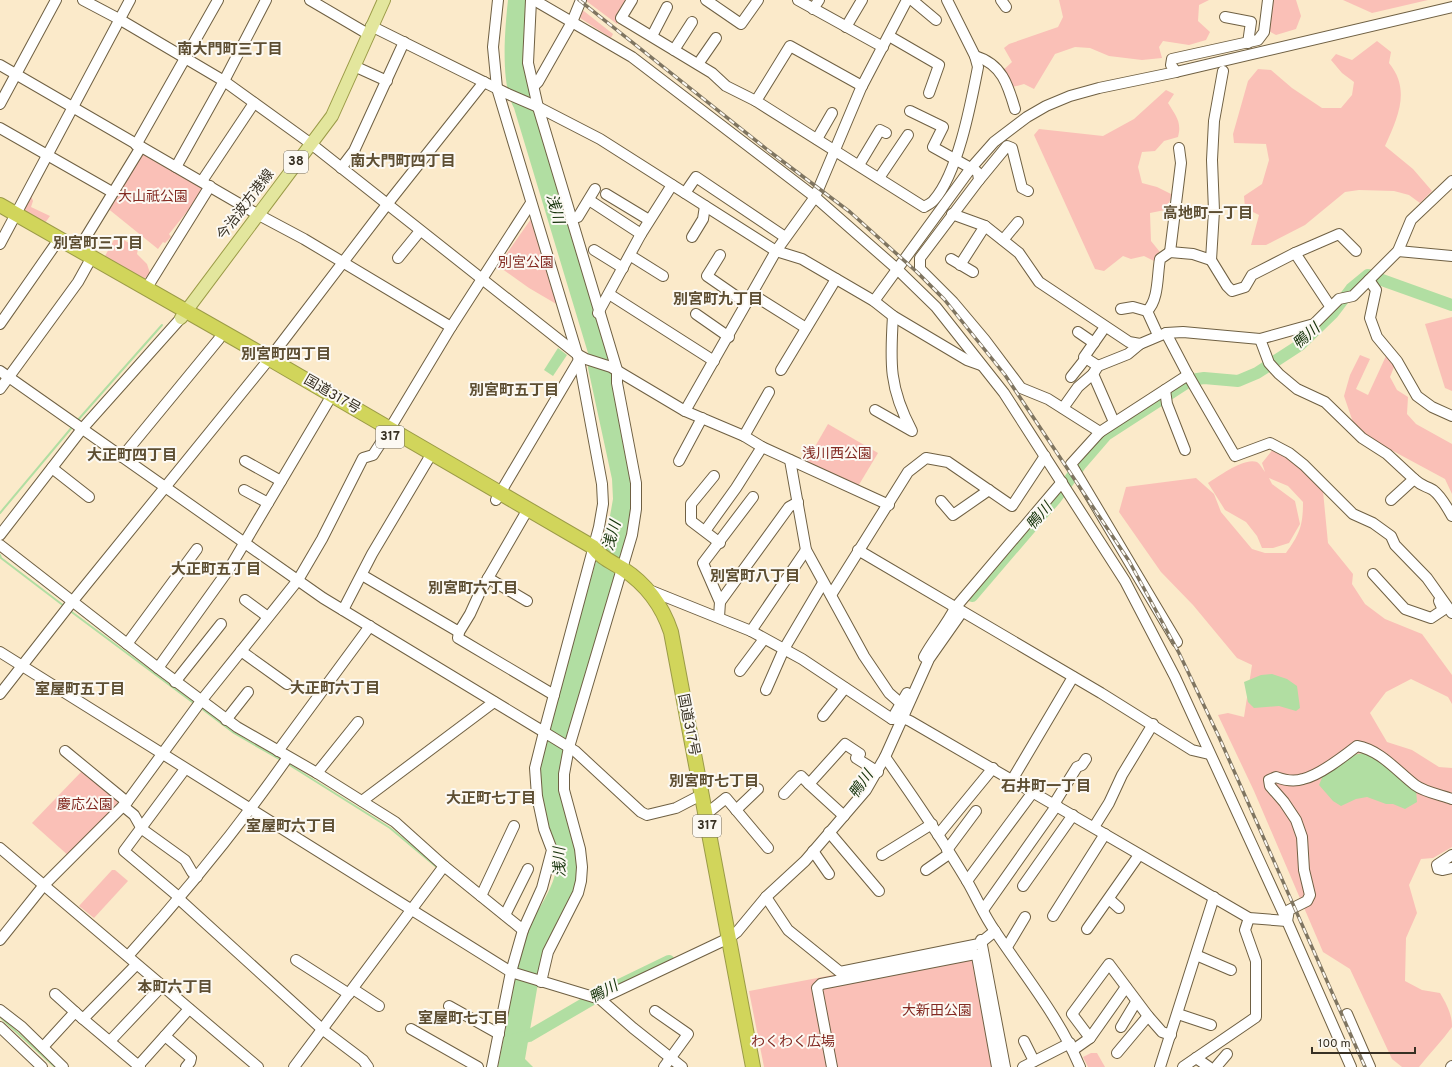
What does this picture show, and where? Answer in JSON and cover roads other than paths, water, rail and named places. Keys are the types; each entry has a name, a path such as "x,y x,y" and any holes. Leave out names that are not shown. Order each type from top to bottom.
{"highway":[{"name":"国道317号","path":"0,206 9,218 88,264 184,314 330,398 620,567 649,590 666,618 670,632 753,1067"},
{"name":"国道317号","path":"9,218 78,250 146,289 219,339 267,362"}],"main road":[{"name":"今治波方港線","path":"184,314 310,143 332,116 369,30 384,0"}],"street":[{"path":"0,104 56,0"},
{"path":"83,0 120,19 224,81 310,143 581,358 614,369 685,411 744,436 762,447 889,505"},
{"path":"0,244 9,218 47,155 130,0"},
{"path":"78,250 138,146 218,0"},
{"path":"176,167 224,81 266,0"},
{"path":"310,0 369,30 404,42 600,139 776,251 802,259 874,301 893,316 967,360 981,364"},
{"path":"492,1067 523,930 542,888 552,850 544,829 535,768 594,552 603,504 602,484 581,358 531,203 497,88 493,47 498,0"},
{"path":"539,981 548,952 578,893 581,881 582,867 580,849 564,790 564,774 568,746 620,567 632,535 637,496 614,369 571,219 536,106 534,86 528,63 532,0 632,57 815,197 897,269 936,307 1004,393 1126,582 1174,677 1287,921 1351,1067"},
{"path":"534,86 538,82 572,22 581,0"},
{"path":"632,0 621,18 712,73 726,86 756,102 924,206 934,201 944,184 955,159 978,67 975,56 947,0"},
{"path":"706,0 741,24 758,0"},
{"path":"798,0 883,47"},
{"path":"813,9 819,0"},
{"path":"846,27 862,0"},
{"path":"1176,72 1171,65 1172,59 1258,40 1264,32 1268,0"},
{"path":"685,411 729,337 746,303 776,251 815,197 862,86 906,1 936,20"},
{"path":"652,36 667,7"},
{"path":"874,301 971,168 994,142 1027,117 1046,106 1070,96 1099,88 1176,72 1452,7"},
{"path":"1225,17 1251,22 1248,43"},
{"path":"674,50 692,22"},
{"path":"889,36 939,65 929,93"},
{"path":"698,64 716,38"},
{"path":"342,168 354,151 404,42"},
{"path":"756,102 790,46 862,86"},
{"path":"975,56 985,59 1000,71 1007,81 1016,109"},
{"path":"0,65 138,146 206,183 257,214 344,263 451,328"},
{"path":"354,66 387,81"},
{"path":"1223,71 1214,121 1212,160 1214,211 1211,260 1227,286 1232,290 1245,287 1252,275 1295,253 1339,234 1356,251"},
{"path":"0,694 72,602 267,362 387,205 484,82"},
{"path":"146,289 206,183 254,103"},
{"path":"910,111 943,128 933,147 978,173 979,180"},
{"path":"817,139 832,112"},
{"path":"0,128 112,192"},
{"path":"859,165 880,130 886,133"},
{"path":"879,178 908,134"},
{"path":"1028,191 1022,188 1012,148 1007,146 952,214 920,258 920,270 953,302 985,340 1021,388 1048,399 1100,432"},
{"path":"1170,252 1180,170 1179,148"},
{"path":"685,193 696,177 785,237"},
{"path":"1063,408 1078,387 1095,370 1128,354 1140,344 1162,334 1184,332 1260,339 1314,324 1330,306 1339,299 1353,296 1398,251 1410,220 1452,181"},
{"path":"598,313 631,256 649,220 672,185"},
{"path":"571,219 578,217 595,189"},
{"path":"606,194 649,220"},
{"path":"589,200 641,234"},
{"path":"0,938 44,885 125,804 202,701 298,580 322,539 363,458 373,455 482,278 531,203"},
{"path":"692,237 703,219 705,206"},
{"path":"952,214 985,226 1019,253 1039,282 1105,328 1129,342 1140,344"},
{"path":"1003,240 1018,222"},
{"path":"960,265 985,226"},
{"path":"398,258 420,231"},
{"path":"0,324 55,245"},
{"path":"594,250 623,268"},
{"path":"1398,251 1452,256"},
{"path":"1147,311 1152,306 1156,291 1160,259 1170,252 1192,254 1211,260"},
{"path":"1295,253 1330,306"},
{"path":"719,255 707,276 746,303"},
{"path":"631,256 663,276"},
{"path":"951,259 973,272"},
{"path":"0,389 78,282 88,264"},
{"path":"781,370 836,279"},
{"path":"1369,280 1376,290 1370,318 1377,337 1397,361 1417,396 1432,407 1452,416"},
{"path":"609,294 714,362"},
{"path":"752,294 806,328"},
{"path":"1121,309 1133,307 1147,311 1188,376 1235,456 1270,442 1289,452 1323,482 1353,514 1373,523 1391,536 1395,545 1426,578 1437,595 1452,613"},
{"path":"0,535 82,429 184,314"},
{"path":"696,314 729,337"},
{"path":"875,410 912,431 900,408 892,373 890,354 893,316"},
{"path":"1071,377 1086,358 1084,357 1105,328"},
{"path":"1078,332 1094,343"},
{"path":"122,457 219,339"},
{"path":"1260,339 1269,363 1279,374 1297,389 1325,402 1362,438 1387,454 1422,487 1433,490 1442,500 1452,516"},
{"path":"498,496 581,358"},
{"path":"1086,358 1095,370 1114,422"},
{"path":"0,370 122,457 343,610 568,746 647,815 676,808 701,794"},
{"path":"1177,642 1071,464 1100,432 1188,376"},
{"path":"1004,393 1021,388"},
{"path":"1165,391 1167,404 1185,450"},
{"path":"744,436 769,392"},
{"path":"158,668 229,570 330,398"},
{"path":"680,461 702,418"},
{"path":"705,531 736,488 762,447"},
{"path":"831,595 858,550 889,505 908,472 926,458 948,462 1012,506 1045,456"},
{"path":"343,610 372,554 430,457"},
{"path":"790,460 806,550 864,656 904,710 1012,780 1056,804 1249,918 1287,921"},
{"path":"245,461 281,481"},
{"path":"52,468 89,497"},
{"path":"714,476 691,504 691,521 720,543"},
{"path":"1391,500 1414,479"},
{"path":"600,999 729,938 737,932 766,897 805,860 866,790 878,772 886,757 904,710 929,659 959,610 1062,482"},
{"path":"244,490 268,503"},
{"path":"941,501 953,515 988,490"},
{"path":"719,617 720,602 703,563 720,543 753,497"},
{"path":"720,602 789,507 798,502"},
{"path":"526,513 488,578 459,632 458,638 554,695"},
{"path":"0,545 226,720 317,773 395,822 444,866 523,930"},
{"path":"127,644 197,549"},
{"path":"751,631 806,550"},
{"path":"858,550 1153,724 1192,750 1209,754"},
{"path":"1373,574 1405,609 1420,616 1431,618 1443,610 1437,595"},
{"path":"362,575 459,632"},
{"path":"488,578 527,601"},
{"path":"766,690 784,649 823,583"},
{"path":"649,590 751,631 802,659 892,719 904,710"},
{"path":"245,600 268,617"},
{"path":"175,682 220,624"},
{"path":"278,751 370,626"},
{"path":"740,671 764,639"},
{"path":"241,651 287,684"},
{"path":"0,652 513,973 600,999 633,1028 682,1067"},
{"path":"1012,780 1072,676"},
{"path":"823,716 844,688"},
{"path":"226,720 248,692"},
{"path":"362,801 494,702"},
{"path":"317,773 358,722"},
{"path":"1094,827 1109,804 1122,775 1153,724"},
{"path":"809,784 845,744 860,754 856,758 878,772"},
{"path":"1287,921 1289,910 1307,901 1310,895 1309,887 1304,870 1302,837 1296,820 1284,802 1270,786 1269,780 1276,777 1287,780 1303,780 1328,766 1357,746 1364,747 1394,766 1416,786 1452,799"},
{"path":"65,751 125,804 134,814 142,829 185,860 192,872 197,877"},
{"path":"128,956 180,899 251,810 288,757"},
{"path":"886,757 932,824 967,881 995,931 1037,989 1071,1046 1080,1067"},
{"path":"983,910 1056,804 1077,767 1082,765 1086,759"},
{"path":"938,835 993,768"},
{"path":"185,769 142,829 124,851 180,899 322,1029 363,1060 368,1067"},
{"path":"784,794 801,776 844,816"},
{"path":"736,810 758,789"},
{"path":"967,881 1033,792"},
{"path":"705,815 726,798 768,848"},
{"path":"926,870 948,852 976,811"},
{"path":"1024,886 1073,815"},
{"path":"882,855 932,824"},
{"path":"481,896 514,826"},
{"path":"829,832 879,891"},
{"path":"1053,916 1105,834"},
{"path":"0,848 258,1067"},
{"path":"813,851 829,874"},
{"path":"1087,929 1139,854"},
{"path":"1452,855 1437,865 1438,869 1442,870 1452,868"},
{"path":"294,1067 412,911 444,866"},
{"path":"505,916 528,868"},
{"path":"766,897 788,930 840,972 979,944 981,940 995,931"},
{"path":"1160,1067 1214,898"},
{"path":"1109,899 1119,908"},
{"path":"1007,947 1025,917"},
{"path":"1183,1067 1256,1017 1256,961 1245,930 1249,918"},
{"path":"981,940 1006,1067"},
{"path":"832,1067 817,988 821,984 975,954 978,963 997,1067"},
{"path":"1196,955 1231,970"},
{"path":"296,960 351,992 379,1006"},
{"path":"1090,1038 1072,1014 1109,964 1136,1002 1148,1016 1162,1032 1171,1035"},
{"path":"43,1047 136,965"},
{"path":"110,1041 162,986"},
{"path":"1023,1067 1090,1038 1126,988"},
{"path":"55,994 139,1066 190,1009"},
{"path":"1121,1027 1136,1002"},
{"path":"449,1006 499,1034"},
{"path":"0,1010 43,1047 63,1067"},
{"path":"655,1011 688,1034 664,1067"},
{"path":"1178,1014 1211,1025"},
{"path":"1347,1014 1370,1067"},
{"path":"1117,1053 1148,1016"},
{"path":"0,1027 42,1067"},
{"path":"411,1029 478,1067"},
{"path":"165,1036 191,1058 186,1067"},
{"path":"1024,1041 1034,1061"},
{"path":"1216,1067 1227,1054"},
{"path":"1196,1058 1209,1067"}],"water":[{"name":"浅川","path":"508,0 528,0 525,40 609,361 633,486 629,532 561,778 578,847 578,877 573,898 546,949 537,989 525,1059 533,1067 498,1067 515,980 518,955 528,930 555,876 556,870 555,853 547,825 542,799 540,782 541,755 610,516 613,499 612,479 588,368 588,353 507,85 505,56"},
{"path":"558,348 567,355 553,376 544,370"},
{"path":"1272,674 1287,679 1297,686 1300,708 1296,711 1279,706 1254,708 1248,702 1244,682 1261,675"},
{"path":"1363,753 1384,765 1416,790 1417,802 1405,809 1367,797 1356,799 1341,806 1333,801 1319,785 1324,773 1353,755"}],"waterway":[{"name":"鴨川","path":"972,596 1056,498 1081,464 1106,435 1191,380 1204,378 1238,381 1257,373 1300,345 1333,313 1351,289 1368,275 1452,305"},
{"path":"77,421 162,325"},
{"path":"0,513 73,426"},
{"path":"0,555 1,558 64,606"},
{"path":"69,610 195,704"},
{"path":"201,708 234,733 281,760"},
{"path":"288,764 390,828 439,869"},
{"name":"鴨川","path":"513,1040 529,1036 601,994 669,961"},
{"path":"0,1017 55,1067"}],"railway":[{"path":"579,0 769,151 850,212 918,273 944,299 1005,375 1129,561 1179,653 1219,737 1365,1067"}],"district":[{"name":"南大門町三丁目","path":"230,50"},
{"name":"南大門町四丁目","path":"403,162"},
{"name":"高地町一丁目","path":"1208,214"},
{"name":"別宮町三丁目","path":"98,244"},
{"name":"別宮町九丁目","path":"718,300"},
{"name":"別宮町四丁目","path":"286,355"},
{"name":"別宮町五丁目","path":"514,391"},
{"name":"大正町四丁目","path":"132,456"},
{"name":"大正町五丁目","path":"216,570"},
{"name":"別宮町八丁目","path":"755,577"},
{"name":"別宮町六丁目","path":"473,589"},
{"name":"大正町六丁目","path":"335,689"},
{"name":"室屋町五丁目","path":"80,690"},
{"name":"別宮町七丁目","path":"714,782"},
{"name":"石井町一丁目","path":"1046,787"},
{"name":"大正町七丁目","path":"491,799"},
{"name":"室屋町六丁目","path":"291,827"},
{"name":"本町六丁目","path":"175,988"},
{"name":"室屋町七丁目","path":"463,1019"}],"park label":[{"name":"大山祇公園","path":"153,197"},
{"name":"別宮公園","path":"526,263"},
{"name":"浅川西公園","path":"837,454"},
{"name":"慶応公園","path":"85,805"},
{"name":"大新田公園","path":"937,1011"},
{"name":"わくわく広場","path":"793,1042"}]}
